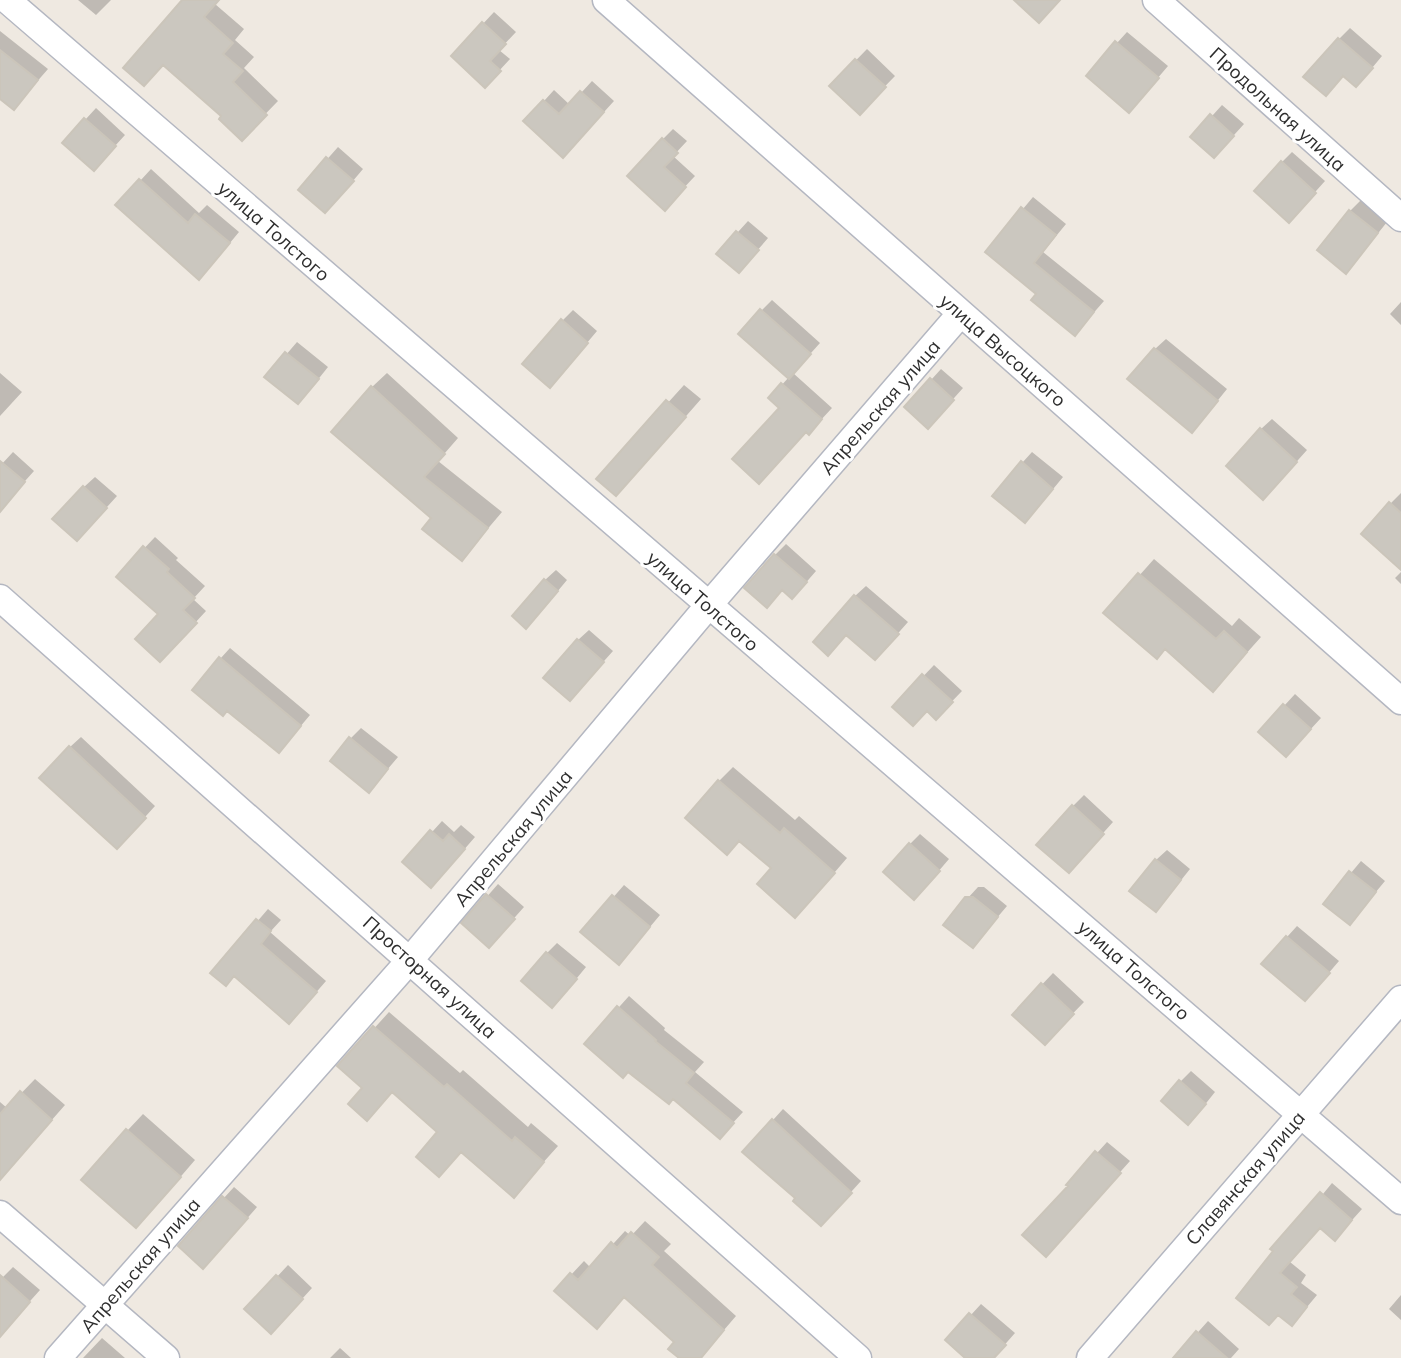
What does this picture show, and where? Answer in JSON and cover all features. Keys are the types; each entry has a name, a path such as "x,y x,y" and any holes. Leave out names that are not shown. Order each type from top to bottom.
{"street":[{"name":"улица Толстого","path":"7,0 1401,1200"},
{"name":"улица Высоцкого","path":"606,0 1401,701"},
{"name":"Продольная улица","path":"1156,0 1401,219"},
{"name":"Апрельская улица","path":"58,1358 410,960 708,606 961,313"},
{"name":"Просторная улица","path":"0,598 858,1358"},
{"name":"Славянская улица","path":"1090,1358 1401,999"},
{"path":"0,1214 166,1358"}],"building":[{"path":"182,0 219,0 204,17 233,43 223,54 243,71 233,82 267,115 242,141 219,119 221,116 163,65 144,86 123,68"},
{"path":"1014,0 1060,0 1039,23"},
{"path":"482,22 506,44 490,61 501,71 485,88 451,56"},
{"path":"1338,38 1373,68 1356,87 1343,76 1326,96 1303,77"},
{"path":"1115,41 1159,78 1129,113 1086,76"},
{"path":"0,50 38,80 14,110 0,99"},
{"path":"855,59 886,87 860,115 829,86"},
{"path":"580,91 604,112 563,158 523,121 543,100 559,114"},
{"path":"1210,114 1234,136 1214,158 1190,137"},
{"path":"84,118 116,146 94,171 62,143"},
{"path":"662,138 678,153 664,167 686,187 665,211 627,176"},
{"path":"326,157 354,181 325,213 298,190"},
{"path":"1281,161 1316,193 1289,223 1254,191"},
{"path":"139,179 188,223 195,214 230,243 199,280 115,205"},
{"path":"1021,207 1056,235 1034,263 1094,312 1075,336 1031,300 1036,294 985,252"},
{"path":"1349,210 1378,233 1346,274 1317,250"},
{"path":"736,231 759,250 739,273 716,254"},
{"path":"760,309 811,354 789,379 738,334"},
{"path":"561,319 588,343 550,388 522,364"},
{"path":"1154,348 1218,401 1192,433 1127,379"},
{"path":"285,352 319,379 298,404 264,377"},
{"path":"930,378 954,400 928,429 904,407"},
{"path":"781,383 822,419 809,435 806,432 759,484 732,459 779,408 768,398"},
{"path":"371,386 445,454 424,477 488,528 462,561 422,529 431,518 331,432"},
{"path":"666,400 686,417 616,496 596,479"},
{"path":"1260,428 1297,462 1263,500 1226,466"},
{"path":"0,461 25,482 0,512"},
{"path":"1021,461 1053,489 1025,523 992,496"},
{"path":"83,486 107,508 77,541 52,519"},
{"path":"1389,502 1401,513 1401,570 1361,534"},
{"path":"143,546 169,569 167,572 195,598 183,610 197,623 160,662 135,639 158,614 116,577"},
{"path":"774,554 807,582 792,599 782,590 767,608 744,588"},
{"path":"1138,573 1216,639 1224,631 1247,652 1213,692 1165,649 1157,659 1103,613"},
{"path":"544,579 558,591 526,629 512,616"},
{"path":"854,595 899,634 875,660 846,635 828,656 813,642"},
{"path":"577,639 604,662 570,701 543,678"},
{"path":"219,657 301,726 279,753 227,711 223,716 192,690"},
{"path":"922,674 953,702 936,720 927,711 913,726 892,707"},
{"path":"1283,704 1311,729 1286,757 1258,732"},
{"path":"349,737 388,769 369,793 330,761"},
{"path":"69,746 146,818 117,849 39,778"},
{"path":"718,780 780,833 784,828 835,873 795,918 757,884 771,868 739,841 727,855 685,818"},
{"path":"1072,805 1104,834 1069,873 1036,845"},
{"path":"430,830 443,841 449,834 465,849 431,888 402,862"},
{"path":"909,843 940,871 914,900 883,872"},
{"path":"1155,859 1181,880 1156,912 1129,891"},
{"path":"1349,871 1376,892 1350,925 1323,904"},
{"path":"486,894 515,919 489,948 461,923"},
{"path":"612,895 650,927 619,965 580,932"},
{"path":"965,897 973,897 998,917 973,948 943,925"},
{"path":"256,919 271,931 261,944 317,992 289,1024 234,976 226,986 210,973"},
{"path":"1286,936 1330,973 1305,1001 1261,964"},
{"path":"546,952 577,979 552,1008 521,981"},
{"path":"1041,983 1074,1014 1045,1045 1012,1015"},
{"path":"617,1006 694,1073 686,1083 734,1123 720,1139 673,1099 669,1104 628,1072 623,1078 584,1044"},
{"path":"373,1026 444,1087 447,1084 512,1141 515,1137 544,1162 514,1198 461,1152 439,1177 416,1157 437,1132 392,1092 367,1121 348,1104 362,1088 337,1066"},
{"path":"1179,1080 1206,1104 1188,1125 1161,1101"},
{"path":"20,1091 52,1120 0,1180 0,1114"},
{"path":"772,1119 852,1193 821,1226 793,1201 795,1198 742,1152"},
{"path":"126,1129 181,1177 136,1228 81,1180"},
{"path":"1095,1151 1121,1173 1046,1257 1022,1235 1068,1186 1066,1185"},
{"path":"1320,1192 1352,1220 1335,1241 1320,1228 1280,1273 1297,1287 1291,1294 1307,1307 1292,1326 1278,1315 1269,1325 1236,1298 1273,1251 1270,1249"},
{"path":"222,1196 248,1218 203,1269 178,1246"},
{"path":"631,1232 659,1257 652,1265 724,1330 701,1358 679,1358 668,1349 674,1342 624,1297 597,1329 554,1291 570,1273 578,1280 611,1242 617,1248"},
{"path":"0,1275 30,1302 0,1337"},
{"path":"276,1275 303,1299 271,1334 244,1309"},
{"path":"969,1313 1006,1345 994,1358 965,1358 945,1340"},
{"path":"1196,1331 1227,1358 1173,1358"}]}
